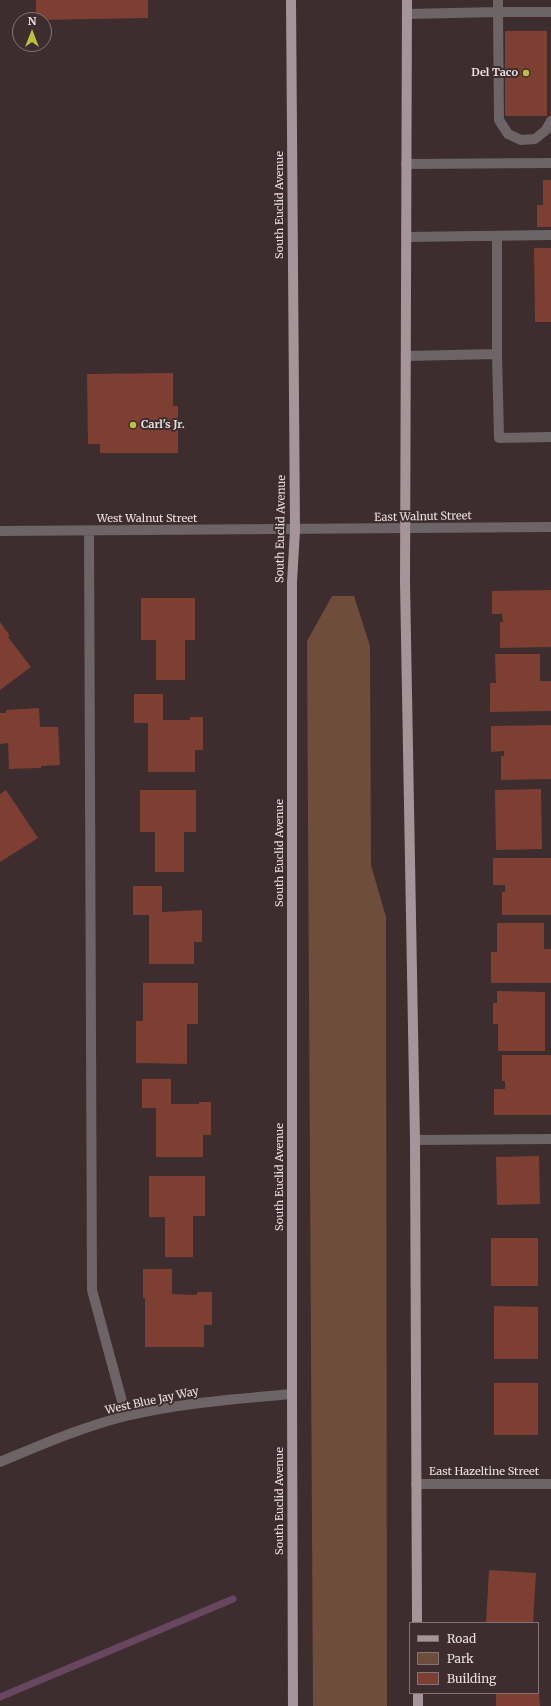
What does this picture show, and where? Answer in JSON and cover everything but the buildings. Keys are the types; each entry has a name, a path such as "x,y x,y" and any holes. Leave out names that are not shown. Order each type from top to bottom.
{"main road":[{"name":"South Euclid Avenue","path":"291,0 295,530 292,582 292,1394 294,1706"},
{"path":"407,0 405,582 415,1140 417,1622"},
{"path":"418,1694 418,1706"}],"street":[{"path":"498,0 499,120 508,134 521,140 535,138 546,130 551,121"},
{"path":"407,14 551,12 551,21"},
{"path":"406,164 551,163"},
{"path":"406,237 551,235"},
{"path":"497,236 499,438 551,437"},
{"path":"406,356 497,354"},
{"name":"East Walnut Street","path":"295,530 551,527"},
{"name":"West Walnut Street","path":"0,531 295,530"},
{"path":"89,531 92,1290 126,1416"},
{"path":"415,1140 551,1139"},
{"name":"West Blue Jay Way","path":"0,1462 64,1435 126,1416 207,1401 292,1394"},
{"name":"East Hazeltine Street","path":"416,1484 551,1484"}],"green space":[{"path":"332,596 354,596 370,646 371,865 386,917 387,1706 313,1706 307,641"}],"waterway":[{"path":"0,1697 233,1599"}],"place":[{"name":"Del Taco","path":"526,73"},
{"name":"Carl's Jr.","path":"133,425"}]}
